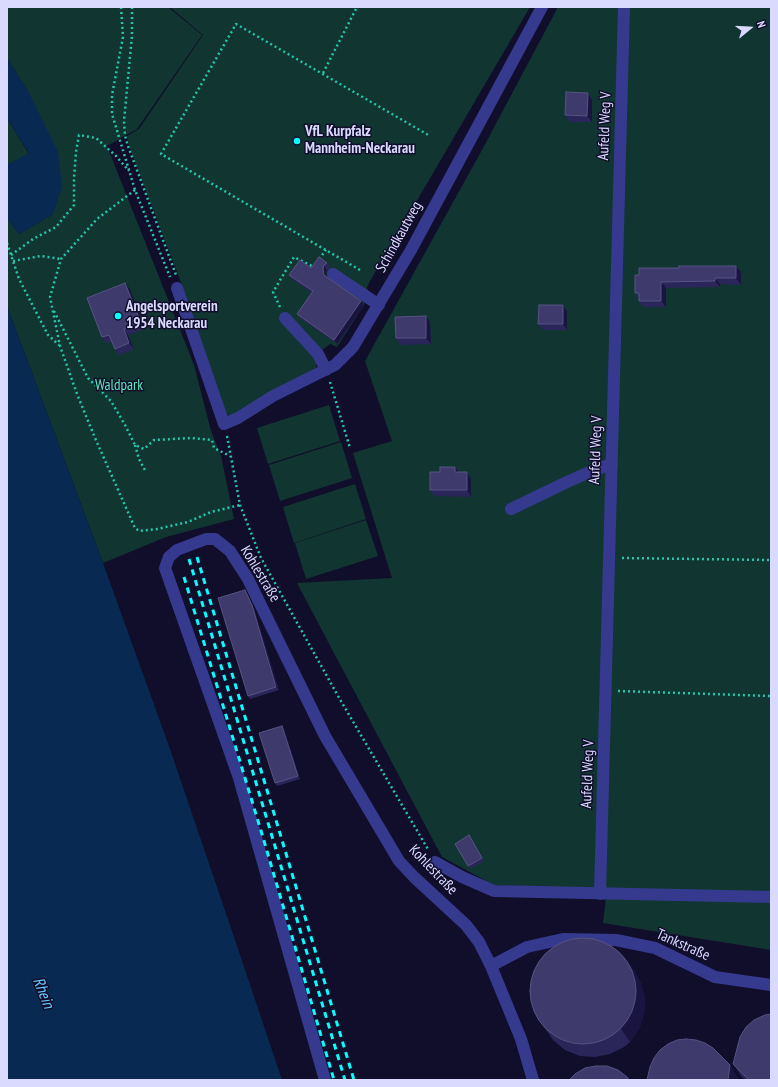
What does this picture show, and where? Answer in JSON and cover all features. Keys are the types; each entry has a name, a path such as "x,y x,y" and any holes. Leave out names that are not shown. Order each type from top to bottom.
{"street":[{"name":"Schindkautweg","path":"224,424 238,418 274,396 331,368 353,347 379,305 462,156 542,7"},
{"name":"Aufeld Weg V","path":"600,894 624,7"},
{"path":"333,274 379,305"},
{"path":"177,288 224,424"},
{"path":"285,318 331,368"},
{"path":"511,510 567,482 612,464"},
{"name":"Kohlestraße","path":"325,1080 239,778 166,568 169,557 177,550 206,539 215,539 230,551 248,579 325,736 400,861 414,877 466,925 479,942 491,966 522,1039 534,1080"},
{"path":"435,862 462,877 494,891 771,897"},
{"name":"Tankstraße","path":"491,966 527,948 563,939 616,940 655,948 715,977 771,985"}],"path":[{"path":"121,7 122,37 112,95 112,114 135,190 170,277 177,288"},
{"path":"132,7 132,35 124,121 125,136 176,275 177,288"},
{"path":"323,73 357,8"},
{"path":"360,270 161,154 236,24 430,136"},
{"path":"11,255 33,239 56,227 74,205 74,178 79,136 96,138 116,156 130,173"},
{"path":"135,190 97,219 61,259 50,297 60,346 92,431 135,528 139,532 188,522 211,512 240,506"},
{"path":"7,243 18,279 48,335 60,346"},
{"path":"285,318 273,292 294,257 314,267 326,250"},
{"path":"13,261 41,256 61,259"},
{"path":"52,307 88,378 111,401 126,425 146,472"},
{"path":"331,368 350,448"},
{"path":"224,424 240,506 261,558 338,696 435,862"},
{"path":"135,445 144,449 154,440 191,438 212,440 214,448 230,457"},
{"path":"609,558 771,560"},
{"path":"606,691 771,696"}],"green space":[{"name":"Waldpark","path":"7,7 168,7 202,35 137,129 107,146 194,365 211,431 221,456 234,519 166,537 103,563 7,306 7,218 19,234 53,214 28,91 7,58"},
{"name":"VfL Kurpfalz Mannheim-Neckarau","path":"170,7 530,7 370,281 367,287 368,293 364,305 337,347 330,344 316,355 316,368 297,380 284,384 234,415 229,416 224,412 182,285 129,146 127,136 139,129 203,35"},
{"path":"558,7 771,7 771,950 603,923 607,889 494,885 442,857 297,583 392,578 353,453 392,441 365,361 482,150"},
{"path":"7,118 29,154 7,165"},
{"path":"329,405 340,441 268,464 257,428"},
{"path":"341,442 352,478 280,501 269,465"},
{"path":"355,484 366,519 294,543 283,507"},
{"path":"366,520 378,556 306,579 295,543"}],"water":[{"path":"7,58 28,91 58,152 62,187 53,214 19,234 7,218 7,165 29,153 7,118"},
{"name":"Rhein","path":"7,306 103,563 170,749 282,1080 7,1080"}],"building":[{"path":"566,92 588,93 587,116 565,115"},
{"path":"319,257 327,263 324,265 323,269 324,275 361,301 334,340 297,314 313,291 289,275 300,260 311,268"},
{"path":"679,266 736,266 736,278 715,278 715,281 661,282 661,301 639,301 639,293 635,293 635,275 639,275 639,268 679,268"},
{"name":"Angelsportverein 1954 Neckarau","path":"125,283 141,323 124,329 129,343 115,349 109,335 102,337 87,298"},
{"path":"539,305 563,305 563,324 538,324"},
{"path":"426,316 426,338 396,338 395,317"},
{"path":"440,467 455,467 455,472 467,472 467,490 430,490 430,472 440,472"},
{"path":"245,590 252,605 276,687 248,696 218,598"},
{"path":"282,726 298,776 275,783 259,733"},
{"path":"469,835 482,858 468,866 455,844"},
{"path":"583,938 603,942 620,954 632,971 636,991 632,1011 620,1028 603,1040 583,1044 563,1040 546,1028 534,1011 530,991 534,971 546,954 563,942"},
{"path":"771,1014 771,1080 749,1080 733,1064 740,1037 746,1027 754,1020"},
{"path":"686,1039 705,1043 713,1048 730,1065 728,1080 647,1080 650,1067 660,1050 677,1040"},
{"path":"607,1066 618,1070 629,1080 569,1080 585,1068"}],"railway":[{"path":"197,557 354,1080"},
{"path":"189,559 345,1080"},
{"path":"184,577 262,834 334,1080"}],"place":[{"name":"VfL Kurpfalz Mannheim-Neckarau","path":"297,141"},
{"name":"Angelsportverein 1954 Neckarau","path":"118,316"}]}
